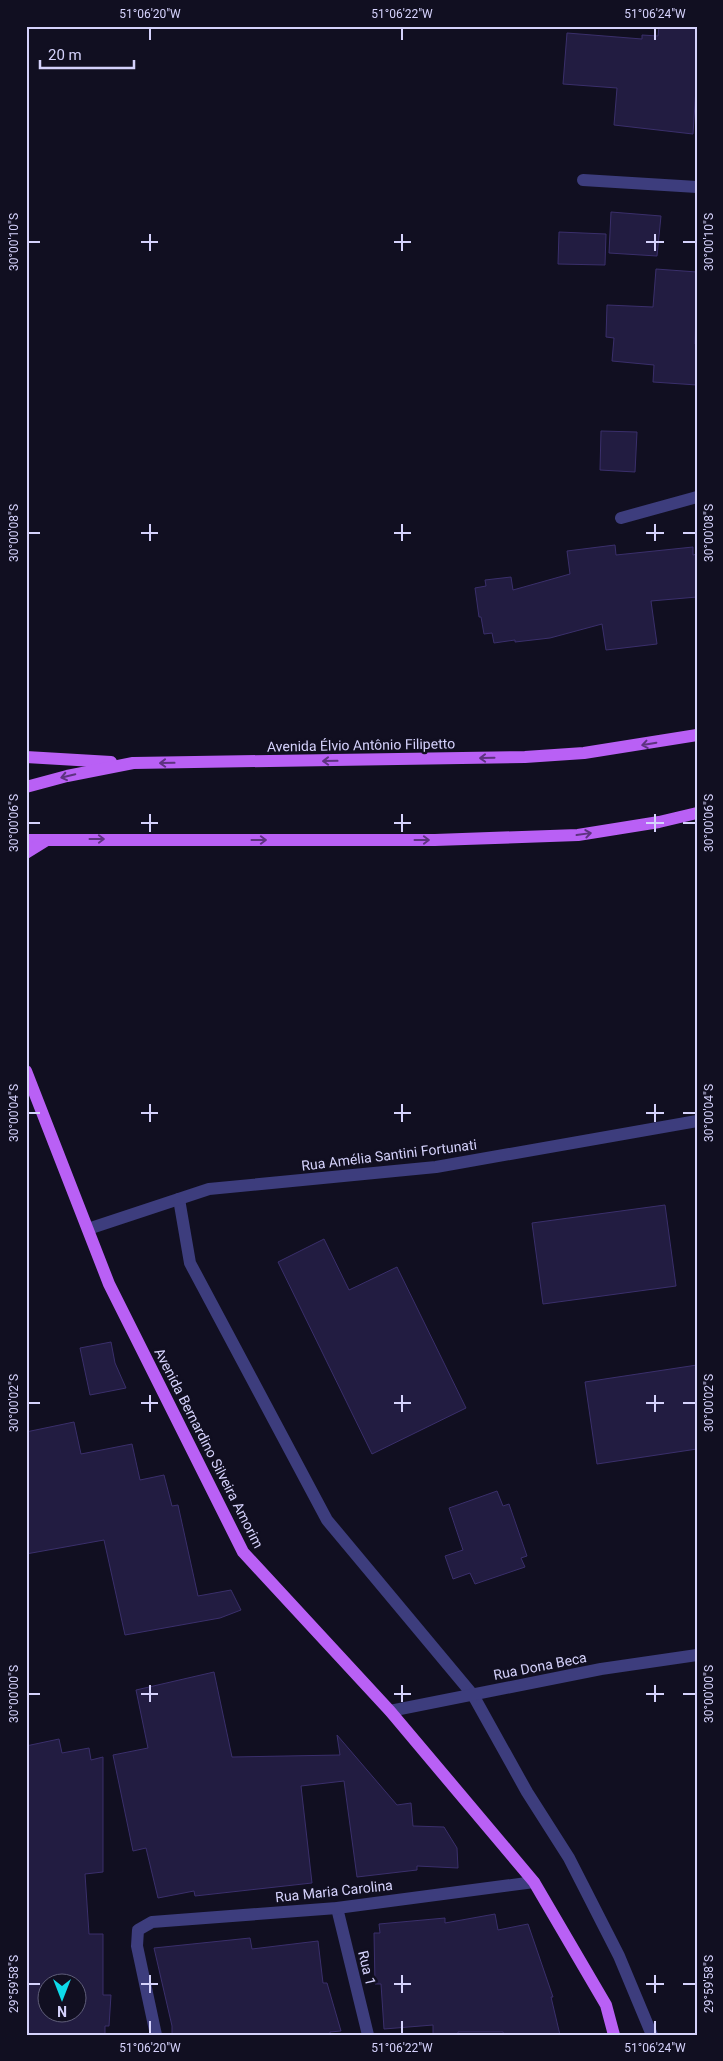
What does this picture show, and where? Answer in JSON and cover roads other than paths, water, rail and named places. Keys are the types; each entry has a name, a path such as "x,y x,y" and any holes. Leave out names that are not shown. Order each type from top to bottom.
{"main road":[{"name":"Avenida Élvio Antônio Filipetto","path":"26,787 67,776 133,763 526,757 584,753 644,745 697,735"},
{"path":"26,757 133,763"},
{"path":"26,840 435,840 578,835 659,822 697,813"},
{"path":"26,853 48,839"},
{"name":"Avenida Bernardino Silveira Amorim","path":"26,1071 109,1284 243,1552 390,1711 534,1882 606,2005 614,2035"}],"street":[{"path":"583,180 697,187"},
{"path":"621,518 697,497"},
{"name":"Rua Amélia Santini Fortunati","path":"88,1229 208,1189 436,1167 697,1120"},
{"path":"179,1199 190,1262 327,1520 473,1695 527,1792 569,1858 619,1956 652,2035"},
{"name":"Rua Dona Beca","path":"390,1711 601,1669 697,1655"},
{"name":"Rua Maria Carolina","path":"156,2035 137,1946 138,1930 152,1922 337,1908 534,1882"},
{"name":"Rua 1","path":"337,1908 368,2035"}]}
